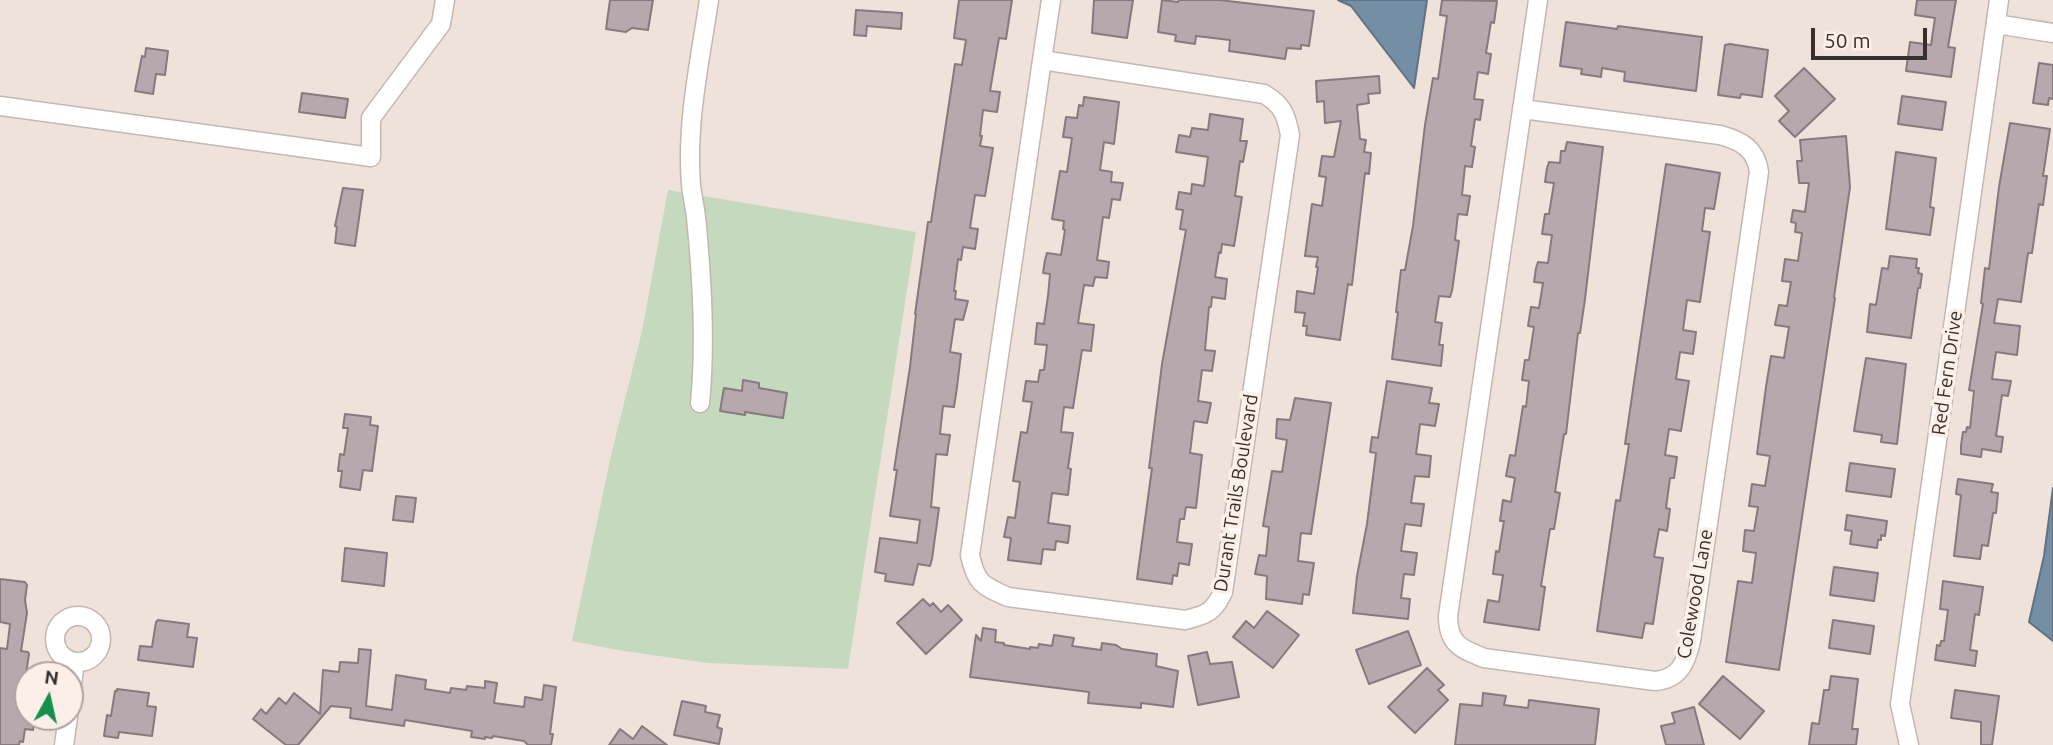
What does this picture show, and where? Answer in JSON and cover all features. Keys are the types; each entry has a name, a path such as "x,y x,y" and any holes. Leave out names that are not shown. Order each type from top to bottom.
{"street":[{"path":"0,106 371,157 371,118 441,24 445,0"},
{"path":"700,404 704,368 703,335 696,217 691,186 691,126 709,0"},
{"name":"Durant Trails Boulevard","path":"1042,60 1264,94 1276,101 1286,116 1290,135 1223,592 1216,607 1202,616 1185,620 1008,597 983,586 973,570 970,555 1042,60 1051,0"},
{"name":"Colewood Lane","path":"1522,109 1720,135 1751,150 1758,164 1759,172 1691,641 1683,667 1664,681 1484,658 1461,648 1448,630 1448,616 1522,109 1538,0"},
{"name":"Red Fern Drive","path":"1909,745 1900,704 1999,0"},
{"path":"1996,24 2053,33"}],"green space":[{"path":"668,190 916,232 848,669 708,663 572,641 612,451 642,331"}],"water":[{"path":"1338,0 1427,0 1414,88 1351,6"},
{"path":"2053,488 2053,641 2029,622 2044,556"}],"building":[{"path":"610,0 653,0 648,30 632,28 626,32 606,29"},
{"path":"959,0 1012,0 1006,39 999,38 990,91 1000,92 997,112 983,110 980,146 993,148 985,196 975,195 970,228 978,229 975,249 963,247 961,260 958,259 955,299 968,301 963,320 955,319 950,352 961,354 954,407 943,406 940,434 950,435 947,455 936,454 931,507 939,508 932,559 930,566 918,564 913,585 885,581 886,574 875,572 880,538 917,543 920,520 890,516 928,222 931,222 955,64 962,65 966,40 954,38"},
{"path":"1094,0 1133,0 1127,38 1092,33"},
{"path":"1162,0 1219,0 1314,11 1309,46 1301,45 1301,49 1287,48 1285,59 1229,51 1230,40 1196,36 1195,44 1175,41 1176,35 1158,32"},
{"path":"1442,0 1497,1 1486,53 1491,54 1488,74 1478,72 1474,99 1483,100 1480,120 1475,119 1471,146 1475,147 1472,167 1465,166 1462,195 1470,196 1467,215 1458,214 1455,240 1459,241 1452,291 1450,297 1439,296 1435,322 1442,323 1439,345 1443,345 1441,366 1392,359 1401,270 1405,270 1413,226 1425,125 1433,78 1438,79 1447,16 1440,15"},
{"path":"1917,0 1956,0 1948,47 1955,48 1951,77 1906,71 1910,42 1931,45 1935,18 1915,15"},
{"path":"856,10 902,13 901,29 867,26 866,36 854,35"},
{"path":"1566,22 1702,37 1696,91 1624,81 1625,72 1602,68 1601,77 1581,74 1582,69 1560,66"},
{"path":"1725,45 1768,50 1762,97 1718,95"},
{"path":"146,48 168,51 165,75 156,74 153,94 135,91"},
{"path":"2039,63 2053,65 2053,99 2049,98 2048,105 2033,103"},
{"path":"1804,68 1835,99 1795,137 1779,121 1789,111 1775,96"},
{"path":"1379,76 1380,93 1368,94 1369,103 1357,105 1360,139 1366,140 1364,152 1371,153 1369,174 1365,173 1352,285 1348,284 1340,340 1306,335 1307,326 1303,326 1305,313 1295,312 1297,291 1314,294 1318,257 1305,256 1312,204 1322,206 1326,177 1319,176 1322,156 1334,157 1341,121 1325,123 1324,101 1317,102 1316,81"},
{"path":"302,93 348,99 345,118 299,112"},
{"path":"1902,96 1946,102 1942,130 1898,124"},
{"path":"1084,97 1119,102 1114,144 1104,142 1100,170 1112,172 1111,182 1123,183 1120,200 1112,199 1109,218 1103,217 1097,260 1109,262 1107,278 1095,277 1093,286 1084,285 1078,323 1094,325 1091,351 1082,350 1073,408 1064,407 1061,432 1073,433 1068,468 1071,469 1068,495 1052,493 1048,523 1070,526 1068,543 1056,541 1055,550 1043,549 1041,564 1008,560 1011,538 1004,537 1008,517 1015,518 1020,482 1013,481 1021,432 1027,433 1032,402 1023,401 1026,381 1038,382 1040,370 1044,370 1047,345 1035,344 1037,323 1044,324 1048,296 1050,274 1043,273 1045,260 1047,253 1061,255 1065,230 1064,221 1052,219 1060,171 1067,172 1072,138 1063,137 1066,117 1077,118 1079,105 1083,106"},
{"path":"1210,114 1243,119 1240,141 1247,141 1243,162 1240,161 1235,196 1242,197 1234,246 1222,244 1215,277 1227,279 1225,299 1212,297 1209,307 1205,350 1215,351 1212,371 1202,370 1198,401 1211,403 1207,423 1194,421 1190,453 1202,455 1196,508 1186,507 1184,519 1180,519 1177,542 1192,544 1189,565 1179,563 1177,576 1173,575 1172,584 1137,579 1162,364 1186,230 1180,229 1183,210 1176,209 1179,192 1191,194 1192,184 1204,186 1208,157 1176,152 1179,135 1190,137 1192,128 1208,130"},
{"path":"2010,123 2050,129 2043,176 2047,176 2043,205 2039,204 2032,253 2028,253 2021,302 1998,299 1994,323 2020,326 2017,355 1996,352 1992,379 2011,381 2008,396 2002,395 1996,436 2003,437 2001,452 1982,449 1981,457 1961,454 1961,446 1963,432 1966,432 1967,427 1970,428 1974,391 1969,390 1983,304 1985,268 1989,269"},
{"path":"1846,136 1850,187 1779,670 1726,662 1738,581 1752,583 1756,553 1743,551 1745,530 1754,531 1758,507 1749,506 1752,484 1765,486 1770,456 1757,454 1771,356 1784,358 1789,327 1775,325 1779,305 1787,306 1791,282 1782,281 1785,259 1798,261 1802,233 1795,232 1796,223 1791,222 1793,210 1805,212 1809,183 1799,183 1797,161 1802,161 1800,140"},
{"path":"1567,142 1603,147 1585,299 1555,492 1560,493 1554,529 1550,529 1541,586 1545,587 1539,630 1484,622 1488,600 1499,602 1503,575 1493,574 1504,521 1500,521 1503,500 1511,502 1515,478 1506,476 1510,455 1515,456 1523,406 1526,407 1529,381 1522,380 1525,360 1529,360 1534,327 1528,326 1531,307 1539,308 1543,283 1534,282 1536,268 1538,262 1548,263 1552,235 1542,234 1545,214 1549,214 1554,183 1545,182 1547,168 1549,162 1560,163 1561,151 1565,151"},
{"path":"1896,152 1936,158 1930,207 1934,208 1930,235 1886,229"},
{"path":"1666,164 1720,173 1714,209 1705,208 1702,231 1710,232 1700,302 1687,300 1683,330 1696,332 1693,354 1680,352 1676,379 1689,381 1681,431 1669,429 1665,455 1677,457 1674,478 1670,478 1666,508 1670,509 1667,531 1659,529 1654,557 1663,558 1653,624 1645,623 1642,638 1597,631 1616,500 1620,501 1629,444 1625,444"},
{"path":"343,188 363,190 355,246 335,243 335,226"},
{"path":"1890,256 1917,259 1916,268 1919,268 1918,273 1922,274 1911,338 1867,332 1870,304 1876,305 1882,268 1888,269"},
{"path":"1866,358 1906,364 1897,444 1881,442 1882,435 1854,431"},
{"path":"743,380 759,383 759,388 787,393 783,418 720,411 724,388 742,391"},
{"path":"1387,381 1432,388 1429,403 1439,404 1435,426 1420,424 1416,454 1431,456 1429,477 1415,476 1411,503 1424,504 1421,526 1405,524 1401,551 1417,553 1414,575 1404,574 1401,598 1410,599 1408,619 1353,613 1376,453 1370,452 1372,437 1378,438"},
{"path":"1295,398 1331,403 1311,534 1301,533 1298,561 1314,563 1309,595 1303,594 1302,604 1266,599 1267,576 1255,574 1259,555 1266,556 1269,527 1263,526 1272,471 1282,472 1287,440 1276,438 1277,419 1290,420"},
{"path":"345,414 371,417 370,425 378,426 372,471 363,470 360,490 340,487 340,454 344,455 348,428 343,428"},
{"path":"1850,463 1895,469 1891,497 1846,491"},
{"path":"1958,479 1993,484 1991,492 1998,493 1988,546 1982,545 1980,559 1954,556 1961,495 1956,494"},
{"path":"396,496 416,498 413,522 393,520"},
{"path":"1847,515 1887,521 1885,536 1881,535 1877,548 1850,544 1852,531 1845,530"},
{"path":"345,548 387,553 384,586 342,581"},
{"path":"1834,567 1878,573 1874,601 1830,595"},
{"path":"0,579 25,582 27,613 21,651 29,654 28,661 14,661 14,731 25,731 23,742 20,741 19,745 0,745 0,648 7,649 10,624 0,622"},
{"path":"1943,581 1983,587 1979,615 1975,614 1970,650 1977,651 1975,666 1935,660 1937,645 1940,646 1941,641 1944,641 1948,610 1940,609"},
{"path":"923,599 930,606 933,603 941,612 948,605 962,620 926,654 897,623"},
{"path":"1267,611 1299,635 1273,668 1233,637 1246,621 1254,628"},
{"path":"158,620 189,624 187,637 197,638 193,667 138,660 140,646 152,647"},
{"path":"1833,620 1874,626 1870,654 1829,648"},
{"path":"983,628 996,630 995,642 1030,649 1038,648 1039,644 1052,646 1054,635 1074,638 1072,646 1101,650 1102,643 1157,654 1156,666 1178,671 1173,707 1141,703 1141,708 1088,703 1089,692 970,677 976,635 981,641"},
{"path":"1408,631 1421,665 1369,684 1356,650"},
{"path":"359,649 371,650 366,706 392,710 396,675 426,680 425,689 450,693 451,688 485,688 485,681 497,683 494,703 524,707 525,697 542,700 544,685 556,687 551,745 528,745 524,741 493,736 485,739 471,737 472,731 405,720 404,726 350,718 351,708 331,706 298,745 286,745 253,719 261,709 266,714 279,698 286,704 294,693 320,714 323,670 339,672 340,662 358,663"},
{"path":"1207,652 1210,664 1232,662 1239,697 1198,705 1188,656"},
{"path":"1427,668 1444,685 1438,690 1448,700 1415,733 1388,707"},
{"path":"1723,676 1764,711 1740,739 1699,704"},
{"path":"1831,676 1858,679 1852,729 1858,729 1856,745 1809,745 1812,723 1819,724 1824,690 1829,690"},
{"path":"117,689 149,693 147,706 156,707 152,736 119,732 118,738 104,736 107,715 111,716"},
{"path":"1955,690 1999,696 1992,745 1981,745 1981,722 1951,718"},
{"path":"1483,693 1506,696 1504,705 1528,708 1529,700 1599,709 1595,745 1455,745 1460,704 1482,706"},
{"path":"682,701 706,706 705,712 720,715 717,727 722,729 719,744 674,735"},
{"path":"1694,707 1704,745 1666,745 1661,726 1675,723 1672,713"},
{"path":"642,726 667,745 609,745 620,729 633,739"}]}
